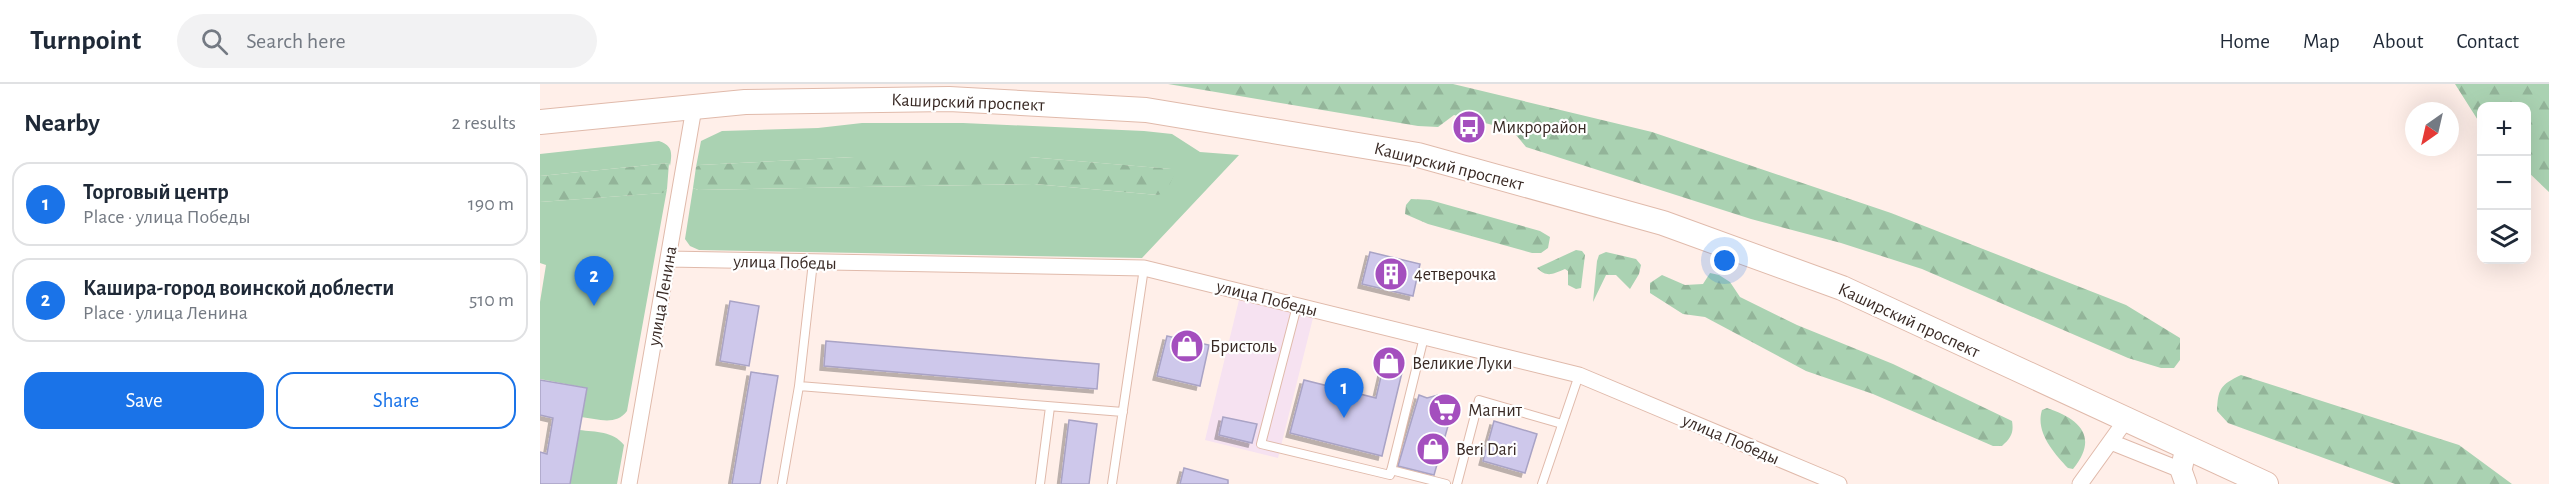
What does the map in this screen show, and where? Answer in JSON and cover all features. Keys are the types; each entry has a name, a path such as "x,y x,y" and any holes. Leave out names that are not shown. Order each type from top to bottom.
{"main road":[{"name":"Каширский проспект","path":"540,122 745,102 949,99 1146,110 1418,155 1663,223 1842,288 2126,420 2184,467 2266,484"}],"street":[{"name":"улица Ленина","path":"629,484 694,108"},
{"name":"улица Победы","path":"668,259 1144,268 1579,375 1839,484"},
{"path":"2080,484 2126,420"},
{"path":"2111,442 2184,467"}],"lane":[{"path":"782,484 799,386 813,262"},
{"path":"1112,484 1144,268"},
{"path":"1297,306 1261,444 1390,475 1424,337"},
{"path":"1542,484 1579,375"},
{"path":"799,386 1123,412"},
{"path":"1456,484 1479,400 1562,424"},
{"path":"1040,484 1050,407"},
{"path":"1391,470 1446,484"}],"shaded area":[{"path":"1239,300 1313,318 1278,458 1205,440"}],"green space":[{"path":"1168,84 1453,84 1652,132 1891,213 2126,305 2180,338 2180,360 2174,368 2161,368 2128,358 1922,269 1841,243 1751,219 1526,147 1512,130 1454,115 1438,127 1418,126"},
{"path":"2455,84 2549,84 2549,192 2531,175 2531,102 2477,102 2477,119"},
{"path":"862,123 963,123 1144,131 1172,134 1200,152 1239,155 1142,258 699,250 690,246 685,239 693,188 698,190 1034,184 1158,195 1171,169 1029,157 854,157 699,165 696,167 701,141 722,131 818,128"},
{"path":"659,141 667,145 670,150 670,166 669,163 540,176 540,154"},
{"path":"854,157 1029,157 1172,169 1174,175 1166,192 1158,195 1034,184 698,190 693,188 696,167 699,165"},
{"path":"669,163 667,189 663,193 540,202 540,176"},
{"path":"667,189 627,411 618,419 612,420 581,417 586,388 540,379 540,302 546,265 540,263 540,202 662,193"},
{"path":"1411,199 1430,200 1540,231 1550,237 1548,248 1541,253 1532,253 1428,224 1405,214 1406,205"},
{"path":"1576,250 1582,251 1585,255 1581,288 1576,289 1568,285 1568,271 1565,269 1554,274 1547,274 1537,268"},
{"path":"1606,252 1636,259 1641,265 1639,274 1630,289 1616,275 1606,275 1593,302 1597,261 1599,255"},
{"path":"1710,273 1719,275 1730,282 1740,297 1797,325 1893,364 2012,421 2013,429 2010,438 2002,446 1993,446 1873,394 1806,371 1705,317 1683,314 1650,293 1650,283 1662,275 1685,285 1703,284"},
{"path":"2241,375 2459,445 2512,484 2395,484 2228,423 2217,411 2219,393 2224,385"},
{"path":"2047,408 2069,418 2082,431 2085,448 2073,469 2068,468 2057,456 2043,434 2042,410"},
{"path":"579,430 615,437 624,445 617,484 570,484"}],"building":[{"name":"4етверочка","path":"1370,252 1420,264 1413,296 1362,284"},
{"path":"730,301 759,306 749,366 720,361"},
{"path":"1167,336 1209,345 1200,386 1157,376"},
{"path":"826,341 1099,364 1097,389 824,366"},
{"path":"1385,359 1404,364 1382,456 1290,433 1304,380 1376,398"},
{"path":"751,372 778,376 760,484 732,484"},
{"path":"540,380 587,388 570,484 540,484 540,452 547,454 553,418 540,415"},
{"path":"1419,395 1427,398 1438,395 1445,403 1454,405 1434,475 1398,466"},
{"path":"1223,417 1257,424 1252,443 1219,435"},
{"path":"1069,420 1097,424 1089,484 1061,484"},
{"path":"1494,421 1537,434 1525,473 1483,461"},
{"path":"1184,468 1228,480 1228,484 1180,484"}],"place":[{"name":"Микрорайон","path":"1469,127"},
{"name":"4етверочка","path":"1391,274"},
{"name":"Кашира-город воинской доблести","path":"594,306"},
{"name":"Бристоль","path":"1187,346"},
{"name":"Великие Луки","path":"1389,363"},
{"name":"Магнит","path":"1445,410"},
{"name":"Торговый центр","path":"1344,418"},
{"name":"Beri Dari","path":"1433,449"}]}
